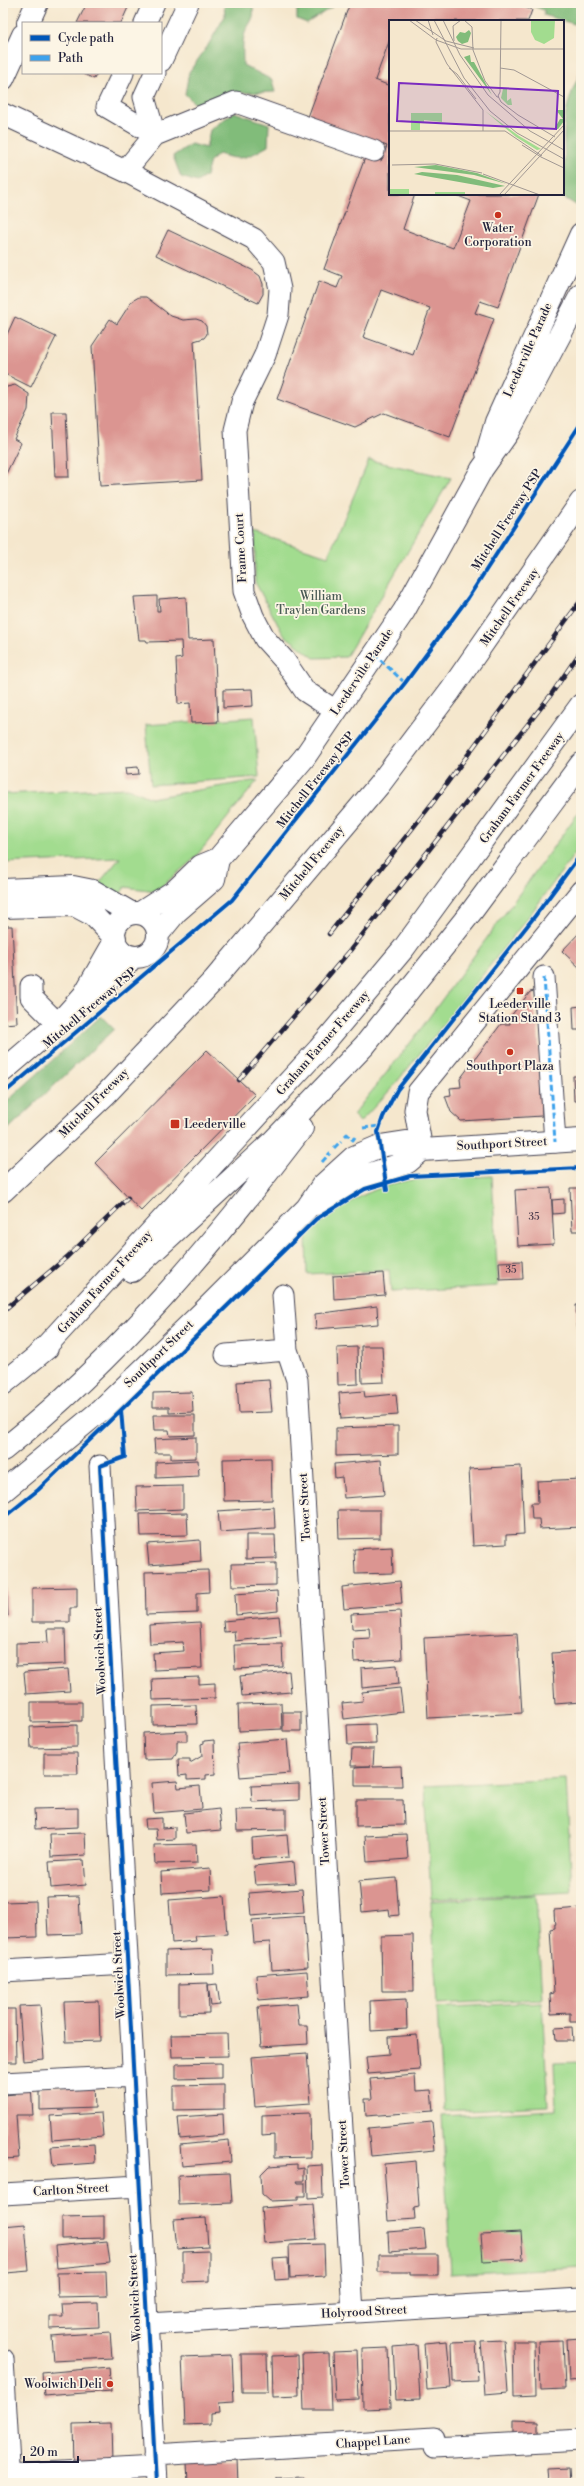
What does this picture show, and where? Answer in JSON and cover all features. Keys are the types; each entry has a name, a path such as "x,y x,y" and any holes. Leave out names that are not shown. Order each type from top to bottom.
{"main road":[{"path":"28,22 37,3"},
{"path":"3,79 22,37"},
{"name":"Leederville Parade","path":"482,469 496,422 581,234"},
{"name":"Leederville Parade","path":"136,913 176,890 201,866 218,859 304,758 404,611 482,469 509,431 581,295"},
{"name":"Mitchell Freeway","path":"3,1191 106,1094 214,980 379,785 450,691 581,502"},
{"name":"Graham Farmer Freeway","path":"36,1357 319,1049 404,948 581,705"},
{"path":"3,1450 87,1376 173,1288 238,1212 366,1045 472,911 581,764"},
{"name":"Leederville Parade","path":"158,934 176,912 214,880 218,859"},
{"path":"3,890 73,887 93,891 153,920 158,934 155,946 151,951 133,957 118,973 84,995"},
{"path":"3,907 74,905 93,915 115,939 122,951 133,957"},
{"path":"3,1070 58,1024 84,995 115,939 114,932 120,920 136,913"},
{"path":"3,1384 36,1357 213,1198 273,1141 366,1045"},
{"name":"Southport Street","path":"3,1491 106,1405 205,1310 307,1208 322,1186 354,1158 380,1146 406,1142 422,1150 581,1140"}],"street":[{"path":"145,22 154,3"},
{"path":"162,59 188,3"},
{"path":"123,74 107,107 155,135"},
{"path":"155,74 144,97 155,135"},
{"path":"125,171 155,135 236,102 374,151"},
{"name":"Frame Court","path":"3,114 125,171 254,239 274,262 280,289 278,315 266,355 242,402 235,430 244,591 253,616 265,639 284,660 305,690 336,711"},
{"path":"422,1150 415,1110 418,1092 581,891"},
{"path":"547,985 555,1142"},
{"path":"30,986 31,997 58,1024"},
{"name":"Tower Street","path":"283,1295 287,1350 297,1380 353,2312"},
{"path":"226,1355 287,1350"},
{"name":"Woolwich Street","path":"100,1466 155,2468"},
{"path":"3,1971 128,1964"},
{"path":"3,2083 134,2076"},
{"name":"Carlton Street","path":"3,2194 139,2186"},
{"name":"Holyrood Street","path":"147,2324 581,2299"},
{"path":"3,2359 10,2479 155,2468"},
{"name":"Chappel Lane","path":"155,2468 434,2438 434,2448 581,2440"}],"green space":[{"path":"224,3 252,3 253,17 243,39 243,65 272,80 275,92 235,93 216,106 196,105 185,94 189,72 207,47 225,16"},
{"path":"297,3 332,3 332,7 307,23 297,19"},
{"path":"524,3 581,3 581,22 578,25 544,15 544,10"},
{"path":"581,71 581,208 561,196 564,195 565,178 564,134 566,111 574,86"},
{"path":"234,112 269,124 268,146 255,153 239,158 219,154 210,161 206,176 197,182 181,177 173,156 191,144 206,148 210,130"},
{"name":"William Traylen Gardens","path":"369,460 451,478 346,657 314,658 283,634 255,582 255,533 328,556"},
{"path":"254,717 259,777 151,785 146,725"},
{"path":"258,780 194,859 156,891 125,887 118,897 98,884 120,858 3,863 3,794 128,788 151,798"},
{"path":"581,809 581,845 532,912 437,1033 391,1089 360,1122 353,1115 414,1038"},
{"path":"101,1016 114,1029 3,1134 3,1105"},
{"path":"492,1176 498,1286 391,1292 389,1270 307,1274 306,1235 329,1216 367,1193 381,1187 410,1180"},
{"path":"566,1779 572,1892 431,1899 425,1786"},
{"path":"536,1895 542,1999 437,2004 431,1901"},
{"path":"542,2002 548,2106 443,2111 437,2008"},
{"path":"581,2062 581,2267 451,2274 442,2116 556,2110 554,2063"}],"building":[{"path":"87,3 130,3 121,22 78,22"},
{"name":"Water Corporation","path":"350,3 513,3 532,10 528,20 389,20 389,42 375,80 389,86 389,195 415,195 403,229 453,248 471,201 456,195 539,195 498,307 480,301 475,313 494,319 450,437 384,413 355,427 277,399 319,281 337,288 342,276 324,269 366,155 381,161 387,146 308,117","holes":["381,290 430,308 413,355 363,337"]},
{"path":"84,74 96,74 94,79"},
{"path":"168,230 252,270 260,276 263,284 263,294 258,303 156,255"},
{"path":"139,297 146,297 171,316 183,320 196,319 202,321 206,326 207,334 204,338 194,341 202,480 100,486 92,346 110,319 117,324 132,301"},
{"path":"15,317 56,337 31,387 3,373 3,343"},
{"path":"15,385 29,394 28,410 14,439 21,443 3,480 3,388"},
{"path":"52,412 66,412 69,477 55,477"},
{"path":"157,596 157,611 160,611 159,599 186,597 188,640 214,639 218,722 191,723 190,703 178,704 176,659 182,658 181,641 147,642 146,640 139,640 134,597"},
{"path":"252,689 253,706 223,708 223,690"},
{"path":"138,767 139,774 126,775 125,768"},
{"path":"3,926 12,926 17,1023 3,1024"},
{"path":"581,931 581,969 562,951"},
{"name":"Southport Plaza","path":"534,991 536,1023 538,1022 542,1116 461,1121 451,1112 445,1096 451,1095 450,1088 461,1087 460,1079 501,1024 510,1024 510,1017 530,992"},
{"path":"581,1006 581,1030 574,1030 573,1007"},
{"path":"207,1050 255,1095 141,1211 95,1163"},
{"path":"573,1076 581,1076 581,1101 574,1101"},
{"path":"551,1188 554,1244 518,1246 515,1190"},
{"path":"570,1188 581,1188 581,1231 572,1231"},
{"path":"564,1199 564,1213 553,1214 552,1200"},
{"path":"522,1261 523,1279 500,1280 499,1262"},
{"path":"383,1273 385,1295 334,1299 333,1276"},
{"path":"576,1305 581,1305 581,1371 580,1371"},
{"path":"377,1306 378,1324 316,1329 315,1314"},
{"path":"361,1346 382,1346 384,1382 362,1383"},
{"path":"357,1347 358,1384 338,1385 337,1348"},
{"path":"269,1380 272,1412 239,1413 237,1382"},
{"path":"364,1391 365,1397 396,1394 398,1415 341,1419 339,1393"},
{"path":"192,1392 193,1412 169,1413 169,1407 153,1407 153,1393"},
{"path":"153,1415 195,1415 195,1435 170,1436 169,1430 154,1430"},
{"path":"398,1426 398,1454 336,1456 336,1428"},
{"path":"196,1437 196,1458 171,1459 171,1453 155,1453 154,1439"},
{"path":"271,1458 272,1500 224,1501 223,1459"},
{"path":"198,1460 199,1476 156,1478 156,1462"},
{"path":"381,1460 384,1495 344,1498 342,1477 335,1478 334,1464"},
{"path":"521,1466 524,1534 506,1535 506,1544 473,1546 469,1469"},
{"path":"581,1479 581,1527 540,1529 539,1519 532,1519 531,1503 538,1503 537,1481"},
{"path":"183,1486 183,1509 137,1511 136,1487"},
{"path":"274,1507 275,1528 220,1532 218,1511"},
{"path":"338,1510 380,1510 380,1538 339,1539"},
{"path":"187,1513 188,1535 141,1536 140,1514"},
{"path":"246,1535 275,1535 276,1558 246,1559"},
{"path":"200,1540 201,1561 149,1565 147,1544"},
{"path":"392,1547 393,1573 355,1574 354,1549"},
{"path":"276,1563 276,1585 232,1586 231,1564"},
{"path":"3,1569 5,1569 8,1616 3,1616"},
{"path":"208,1570 209,1592 197,1593 197,1613 146,1615 145,1572"},
{"path":"400,1581 402,1604 344,1609 342,1587"},
{"path":"77,1587 77,1608 70,1608 70,1622 32,1622 32,1588"},
{"path":"277,1591 278,1611 236,1615 235,1594"},
{"path":"400,1611 402,1659 354,1662 353,1639 370,1638 369,1628 352,1629 351,1614"},
{"path":"279,1616 281,1636 235,1641 234,1631 224,1632 223,1621"},
{"path":"200,1622 202,1668 154,1670 153,1653 184,1651 183,1642 150,1644 149,1625"},
{"path":"47,1629 65,1629 66,1664 16,1666 16,1643 48,1642"},
{"path":"517,1633 522,1713 428,1718 424,1638"},
{"path":"282,1644 283,1667 235,1669 234,1645"},
{"path":"581,1651 581,1702 555,1704 552,1653"},
{"path":"397,1665 399,1684 362,1688 361,1668"},
{"path":"68,1669 70,1691 26,1694 24,1672"},
{"path":"289,1671 291,1692 242,1696 240,1676"},
{"path":"199,1677 199,1684 215,1683 215,1698 153,1700 152,1679"},
{"path":"400,1688 403,1712 344,1719 342,1703 363,1701 362,1692"},
{"path":"31,1702 82,1702 82,1721 31,1722"},
{"path":"281,1703 282,1729 239,1731 238,1704"},
{"path":"196,1705 197,1724 153,1725 153,1706"},
{"path":"283,1712 301,1712 301,1731 283,1731"},
{"path":"375,1724 376,1744 348,1745 347,1725"},
{"path":"77,1725 77,1747 31,1748 30,1727"},
{"path":"187,1731 187,1741 177,1741 177,1751 173,1759 144,1760 143,1733"},
{"path":"287,1739 290,1773 240,1777 237,1743"},
{"path":"214,1740 215,1774 206,1775 206,1779 187,1780 187,1775 179,1776 178,1759 190,1759 190,1763 202,1756 201,1744 204,1743 204,1741"},
{"path":"352,1749 374,1749 373,1767 401,1766 402,1786 355,1786 355,1767 370,1766 351,1766"},
{"path":"44,1753 77,1753 78,1774 44,1774"},
{"path":"177,1781 178,1788 200,1786 202,1809 154,1813 152,1783"},
{"path":"299,1784 299,1800 252,1802 251,1786"},
{"path":"356,1800 403,1800 404,1825 356,1826"},
{"path":"78,1808 78,1827 35,1829 34,1809"},
{"path":"219,1809 221,1830 186,1833 184,1813"},
{"path":"286,1809 286,1830 237,1831 236,1810"},
{"path":"162,1818 162,1828 175,1827 175,1839 157,1840 156,1829 146,1829 145,1819"},
{"path":"85,1833 86,1855 51,1857 50,1834"},
{"path":"406,1834 408,1859 367,1862 365,1836"},
{"path":"287,1835 289,1857 253,1859 252,1838"},
{"path":"196,1844 197,1863 155,1864 154,1845"},
{"path":"84,1860 86,1885 51,1888 49,1862"},
{"path":"294,1862 296,1883 256,1885 254,1866"},
{"path":"210,1868 211,1890 162,1893 161,1872"},
{"path":"396,1878 399,1915 390,1916 389,1909 362,1912 359,1881"},
{"path":"302,1889 304,1912 251,1916 249,1893"},
{"path":"79,1896 81,1934 48,1935 46,1897"},
{"path":"224,1896 227,1934 195,1936 196,1941 172,1943 169,1900"},
{"path":"36,1901 37,1937 3,1938 3,1902"},
{"path":"581,1908 581,2022 570,2022 570,2013 551,2014 550,1994 554,1993 550,1929 555,1928 554,1910"},
{"path":"304,1916 308,1967 272,1970 270,1942 254,1943 252,1920"},
{"path":"413,1935 414,1991 382,1991 381,1936"},
{"path":"213,1949 214,1974 166,1975 166,1951"},
{"path":"307,1971 309,1996 258,2000 256,1975"},
{"path":"208,1983 209,2013 179,2014 179,1984"},
{"path":"217,1984 220,2005 211,2006 208,1985"},
{"path":"406,1999 407,2029 371,2031 370,2001"},
{"path":"99,2001 100,2041 66,2042 64,2002"},
{"path":"297,2004 299,2025 307,2025 308,2044 261,2047 258,2007"},
{"path":"40,2005 44,2059 23,2061 19,2006"},
{"path":"3,2009 15,2009 16,2062 3,2062"},
{"path":"572,2027 573,2041 556,2041 555,2028"},
{"path":"227,2034 228,2056 172,2057 171,2035"},
{"path":"417,2035 420,2070 368,2074 366,2057 389,2055 388,2037"},
{"path":"307,2053 311,2103 255,2107 251,2057"},
{"path":"221,2063 221,2078 176,2079 176,2064"},
{"path":"415,2075 416,2091 431,2090 433,2111 366,2116 365,2099 372,2099 370,2079"},
{"path":"94,2085 95,2108 40,2110 40,2087"},
{"path":"224,2085 224,2109 173,2110 173,2086"},
{"path":"31,2087 33,2115 16,2115 19,2158 3,2159 4,2095 15,2094 14,2088"},
{"path":"101,2113 103,2136 52,2140 50,2116"},
{"path":"310,2113 311,2157 274,2158 274,2135 262,2136 262,2115"},
{"path":"223,2114 224,2135 180,2139 178,2117"},
{"path":"432,2122 435,2150 371,2156 368,2128"},
{"path":"229,2140 231,2162 182,2166 180,2145"},
{"path":"94,2144 95,2163 53,2166 51,2147"},
{"path":"416,2161 419,2207 414,2208 415,2219 388,2221 384,2164"},
{"path":"297,2164 297,2169 304,2168 304,2181 296,2181 297,2183 305,2183 305,2196 298,2196 298,2200 270,2201 262,2194 261,2174 269,2166"},
{"path":"322,2165 323,2197 308,2198 307,2166"},
{"path":"230,2173 232,2203 179,2205 178,2175"},
{"path":"313,2204 316,2239 264,2243 261,2208"},
{"path":"104,2216 104,2238 62,2239 62,2217"},
{"path":"206,2218 208,2247 177,2249 174,2220"},
{"path":"25,2224 29,2271 6,2273 3,2226"},
{"path":"424,2229 426,2249 389,2252 388,2232"},
{"path":"521,2232 523,2259 483,2261 481,2234"},
{"path":"107,2241 110,2263 57,2268 55,2246"},
{"path":"324,2244 325,2276 290,2278 289,2245"},
{"path":"209,2251 209,2281 183,2282 183,2252"},
{"path":"378,2255 438,2255 438,2275 410,2275 410,2272 378,2272"},
{"path":"288,2258 289,2279 275,2280 273,2259"},
{"path":"106,2272 107,2296 58,2297 57,2273"},
{"path":"98,2303 99,2327 50,2329 50,2317 63,2317 62,2304"},
{"path":"110,2332 112,2358 53,2361 51,2336"},
{"path":"581,2338 581,2380 569,2381 567,2339"},
{"path":"504,2340 508,2392 485,2394 481,2341"},
{"path":"563,2340 565,2389 540,2390 538,2341"},
{"path":"447,2341 451,2388 427,2390 424,2343"},
{"path":"476,2341 478,2381 453,2382 452,2342"},
{"path":"513,2341 534,2341 535,2396 514,2397"},
{"path":"417,2345 420,2399 396,2400 393,2347"},
{"path":"388,2348 390,2408 363,2409 362,2349"},
{"path":"357,2351 359,2399 335,2400 333,2352"},
{"path":"329,2353 331,2410 304,2410 302,2354"},
{"path":"241,2354 267,2354 268,2392 242,2392"},
{"path":"232,2355 234,2402 218,2403 219,2413 210,2414 210,2424 185,2425 182,2357"},
{"path":"298,2355 299,2396 273,2397 272,2356"},
{"path":"109,2367 111,2391 44,2396 42,2373"},
{"path":"513,2420 539,2421 539,2437 513,2437"},
{"path":"111,2423 112,2464 74,2465 73,2424"},
{"path":"237,2461 238,2483 188,2483 187,2462"},
{"path":"569,2468 570,2483 548,2483 547,2469"},
{"path":"304,2477 304,2483 276,2483 276,2478"}],"railway":[{"path":"329,934 434,801 581,600"},
{"path":"239,1080 348,953 550,696 581,651"},
{"path":"3,1311 67,1257 128,1198"}],"marked path":[{"path":"374,654 405,683"},
{"path":"544,977 555,1142"},
{"path":"363,1128 379,1126"},
{"path":"345,1136 347,1134 353,1140 355,1137"},
{"path":"334,1148 341,1141"},
{"path":"322,1162 330,1153"}],"cycle path":[{"name":"Mitchell Freeway PSP","path":"3,1094 232,900 405,683 468,598 581,423"},
{"path":"387,1190 378,1132 383,1117 397,1090 535,916 581,854"},
{"path":"3,1518 38,1490 316,1219 365,1189 410,1176 581,1168"},
{"path":"121,1410 125,1457 100,1466 156,2483"}],"place":[{"name":"Water Corporation","path":"498,215"},
{"name":"Leederville Station Stand 3","path":"520,991"},
{"name":"Southport Plaza","path":"510,1052"},
{"name":"Leederville","path":"175,1124"},
{"name":"Woolwich Deli","path":"110,2384"}]}
